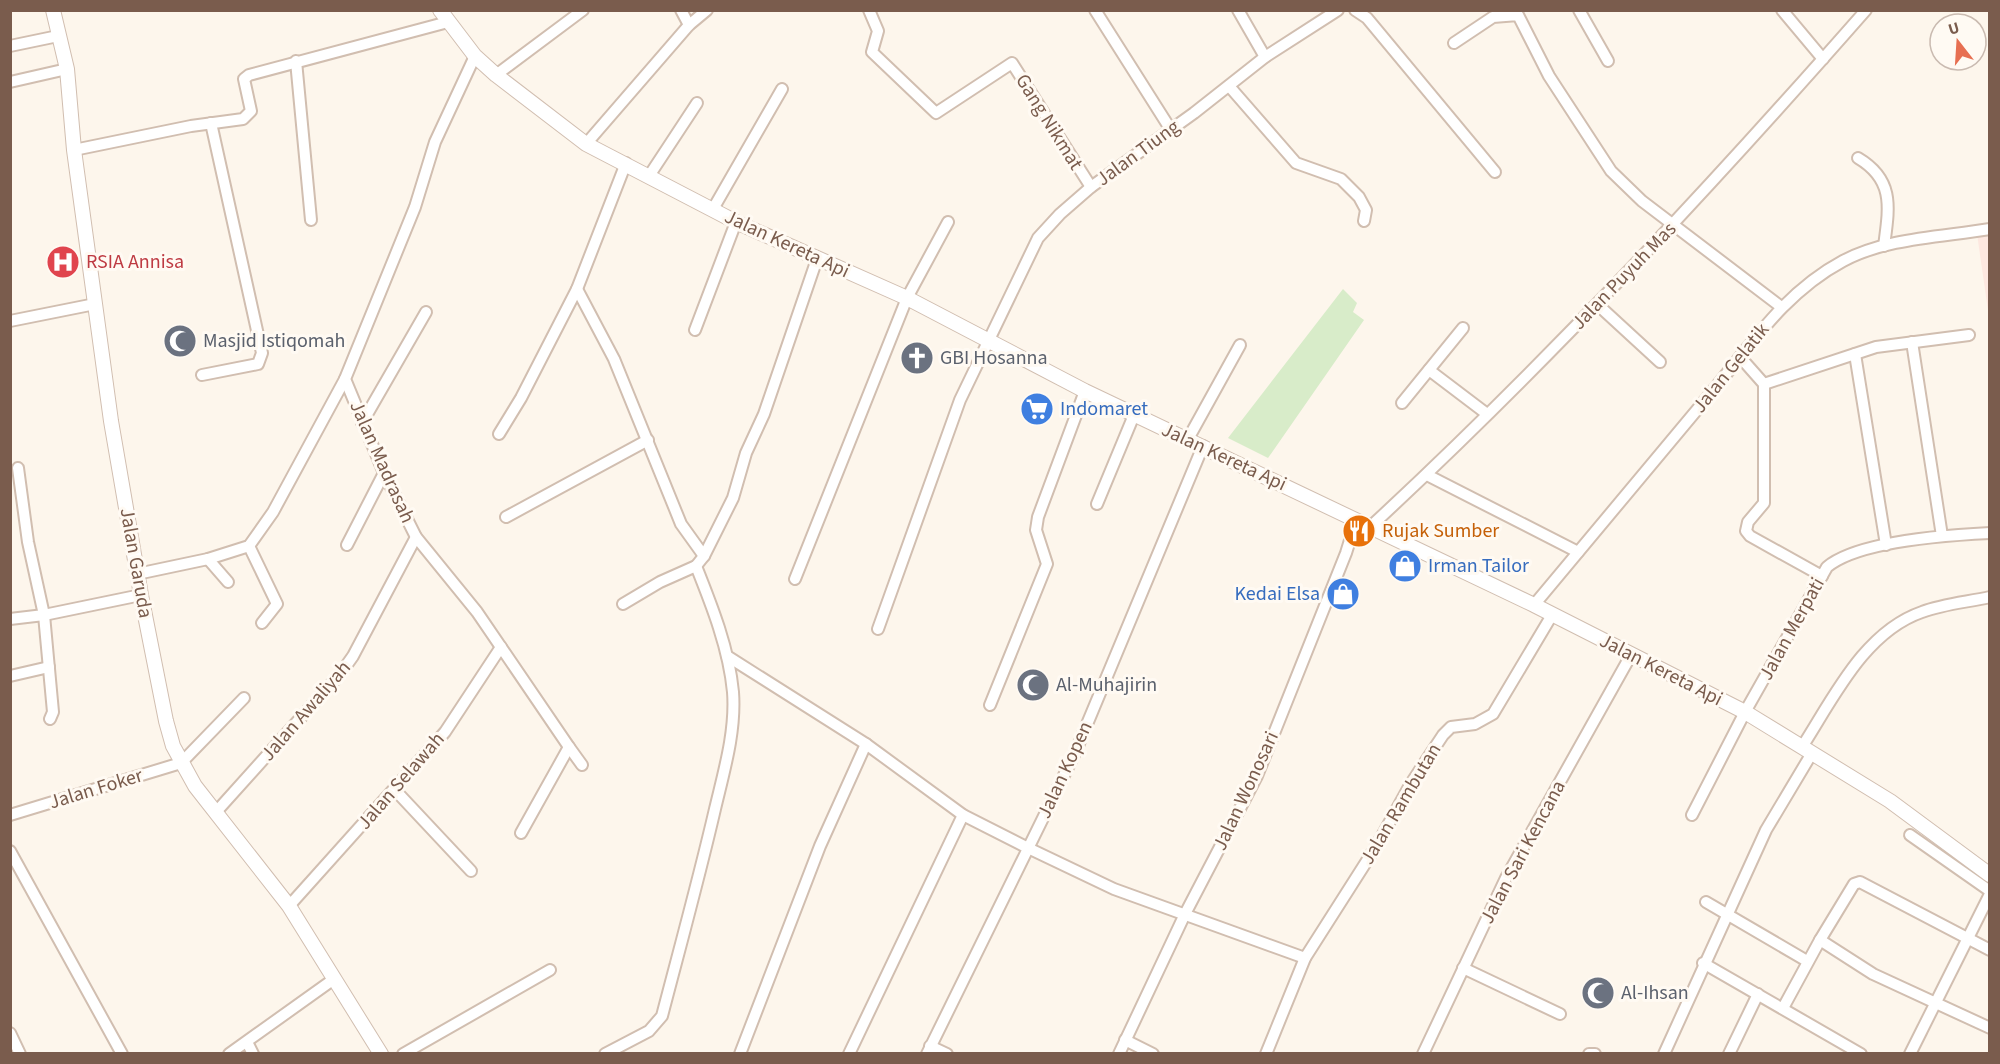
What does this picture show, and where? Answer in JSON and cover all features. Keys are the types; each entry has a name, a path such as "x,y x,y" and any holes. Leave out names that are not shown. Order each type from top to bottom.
{"street":[{"name":"Jalan Garuda","path":"53,10 67,69 74,150 111,421 137,574 166,721 181,763 195,786 289,906 381,1053"},
{"path":"496,75 584,10"},
{"path":"681,10 689,25"},
{"path":"586,144 689,25 707,10"},
{"name":"Gang Nikmat","path":"869,10 878,31 872,52 936,113 1012,63 1091,187"},
{"path":"1095,10 1171,129"},
{"path":"1238,10 1265,57"},
{"name":"Jalan Tiung","path":"878,629 960,400 1038,238 1060,214 1091,187 1265,57 1338,10"},
{"path":"1355,10 1367,18 1495,172"},
{"path":"1579,10 1608,61"},
{"path":"1782,10 1823,59"},
{"name":"Jalan Puyuh Mas","path":"1370,528 1427,475 1598,305 1866,10"},
{"path":"1454,43 1493,17 1521,13 1549,76 1611,171 1642,201 1780,306"},
{"path":"74,150 211,123 243,119 251,111 244,79 249,75 444,16"},
{"name":"Jalan Kereta Api","path":"444,16 475,56 496,75 586,144 736,222 907,298 1084,391 1534,605 1745,712 1916,819 1989,875"},
{"path":"10,46 58,36"},
{"name":"Jalan Madrasah","path":"475,56 435,142 415,207 345,379 384,472 416,537 477,612 582,765"},
{"path":"296,61 310,220"},
{"path":"10,82 67,69"},
{"path":"1229,86 1296,163 1341,179 1362,200 1366,210 1364,220"},
{"path":"713,209 782,89"},
{"path":"649,176 697,103"},
{"path":"202,375 258,364 262,353 211,123"},
{"path":"1858,158 1877,173 1886,188 1888,217 1884,246"},
{"path":"499,434 521,399 577,289 626,163"},
{"path":"695,330 736,222"},
{"path":"795,579 907,298 948,222"},
{"name":"Jalan Gelatik","path":"1534,605 1741,358 1780,306 1834,266 1884,246 1989,229"},
{"path":"623,603 660,582 696,566 704,556 733,498 746,453 764,414 817,259"},
{"path":"577,289 614,358 681,525 704,556"},
{"path":"10,321 95,304"},
{"path":"1598,305 1660,362"},
{"path":"362,423 426,312"},
{"path":"1402,403 1462,328"},
{"path":"1764,384 1876,347 1969,335"},
{"path":"1912,342 1942,536"},
{"path":"1188,439 1240,345"},
{"path":"1855,354 1886,545"},
{"path":"1741,358 1764,384 1764,503 1748,522 1746,531 1750,536 1822,576"},
{"path":"1429,370 1487,414"},
{"path":"137,574 208,559 249,546 273,512 345,379"},
{"path":"990,705 1047,564 1036,530 1038,517 1084,391"},
{"path":"1097,504 1134,415"},
{"path":"506,517 648,440"},
{"name":"Jalan Kopen","path":"928,1050 1075,753 1203,446"},
{"path":"18,468 28,542 44,615 53,712 50,719"},
{"path":"347,545 384,472"},
{"path":"1427,475 1578,552"},
{"name":"Jalan Wonosari","path":"1119,1053 1185,914 1257,776 1346,553 1356,520"},
{"name":"Jalan Merpati","path":"1692,815 1745,712 1822,576 1837,560 1886,545 1942,536 1989,532"},
{"name":"Jalan Awaliyah","path":"216,812 341,674 353,656 416,537"},
{"path":"249,546 277,604 262,623"},
{"path":"208,559 228,582"},
{"path":"605,1053 649,1031 662,1016 703,861 733,726 733,692 727,656 712,605 696,566"},
{"path":"10,619 44,615 141,595"},
{"path":"1664,1053 1766,830 1807,750 1859,659 1895,627 1922,612 1989,597"},
{"name":"Jalan Rambutan","path":"1266,1053 1305,958 1443,735 1451,727 1475,724 1493,714 1552,615"},
{"name":"Jalan Selawah","path":"289,906 445,732 501,646"},
{"name":"Jalan Sari Kencana","path":"1423,1053 1506,878 1631,655"},
{"path":"727,656 866,744 963,815 1028,849 1114,889 1305,958"},
{"path":"10,676 49,667"},
{"path":"181,763 244,699"},
{"path":"740,1053 820,846 866,744"},
{"path":"521,832 569,747"},
{"name":"Jalan Foker","path":"10,815 181,763"},
{"path":"394,790 471,872"},
{"path":"849,1053 963,815"},
{"path":"1910,835 1989,892 1910,1053"},
{"path":"10,851 122,1053"},
{"path":"1783,1008 1820,939 1854,884 1860,882 1989,950"},
{"path":"1706,902 1808,961"},
{"path":"1820,939 1873,974 1989,1028"},
{"path":"1704,963 1861,1053"},
{"path":"1463,968 1560,1014"},
{"path":"403,1053 550,970"},
{"path":"229,1053 334,979"},
{"path":"1729,1053 1758,994"},
{"path":"10,1033 20,1053"},
{"path":"1125,1041 1153,1053"},
{"path":"247,1042 253,1053"},
{"path":"928,1050 947,1053"},
{"path":"1589,1053 1595,1053"}],"shaded area":[{"path":"1976,227 1989,227 1989,317"}],"green space":[{"path":"1343,289 1357,303 1353,312 1364,320 1268,458 1228,438"}],"place":[{"name":"RSIA Annisa","path":"63,262"},
{"name":"Masjid Istiqomah","path":"180,341"},
{"name":"GBI Hosanna","path":"917,358"},
{"name":"Indomaret","path":"1037,409"},
{"name":"Rujak Sumber","path":"1359,531"},
{"name":"Irman Tailor","path":"1405,566"},
{"name":"Kedai Elsa","path":"1343,594"},
{"name":"Al-Muhajirin","path":"1033,685"},
{"name":"Al-Ihsan","path":"1598,993"}]}
